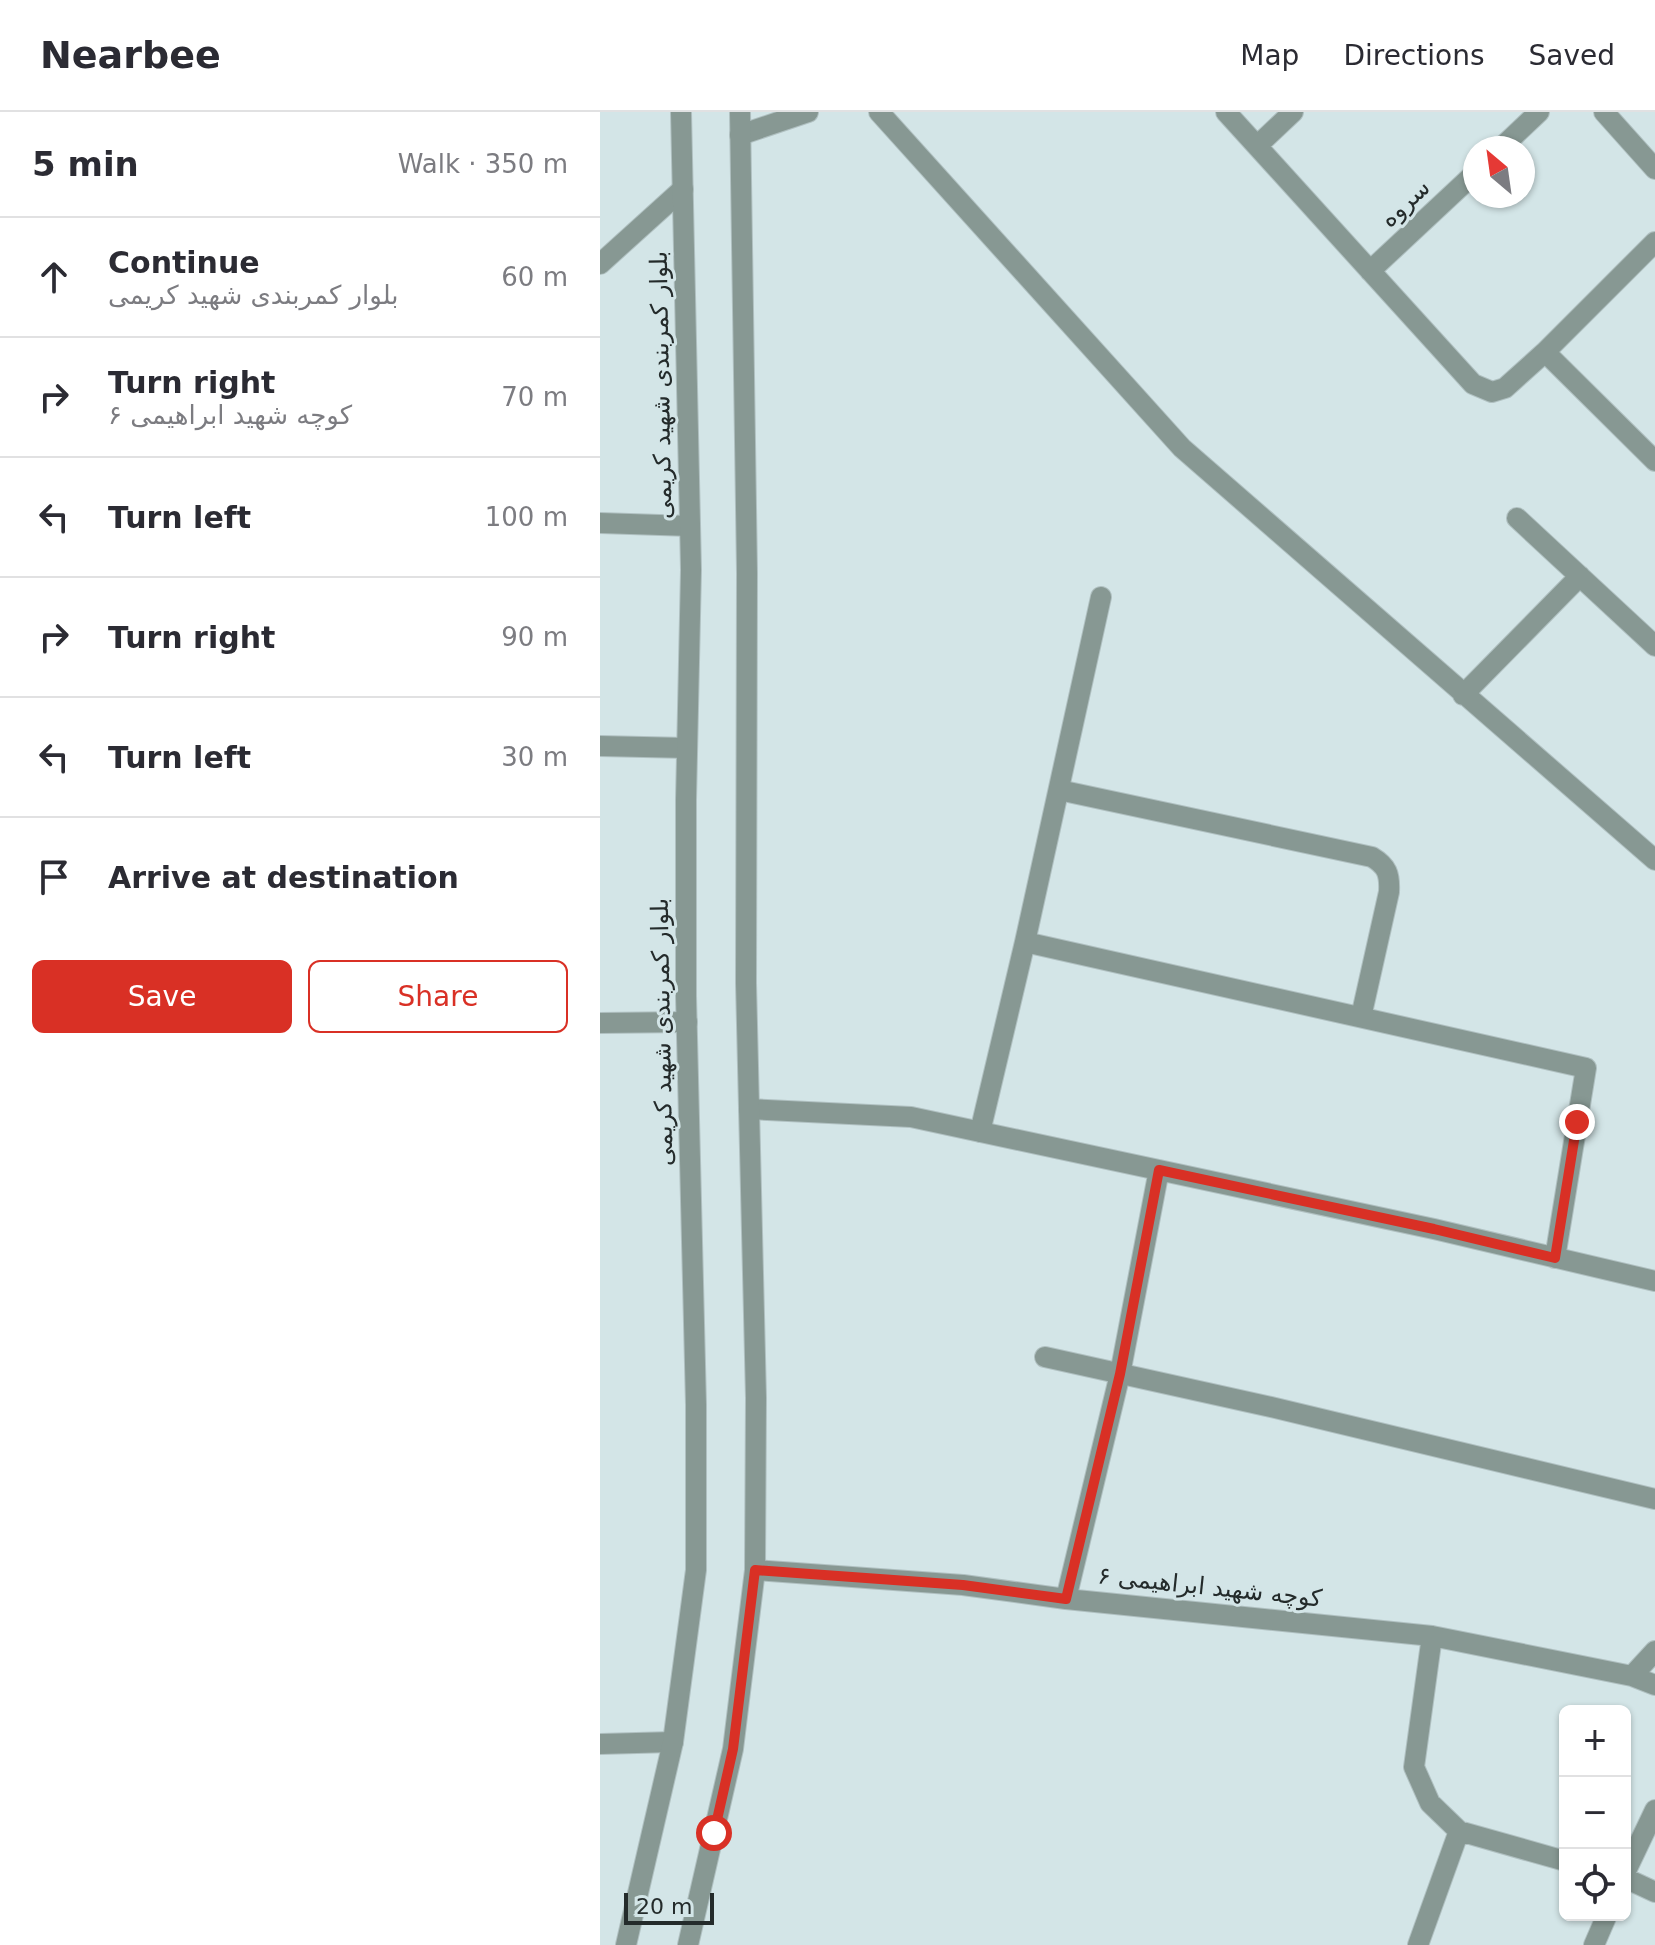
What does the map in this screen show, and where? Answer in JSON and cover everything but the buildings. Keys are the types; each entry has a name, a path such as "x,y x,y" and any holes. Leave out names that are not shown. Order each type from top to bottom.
{"street":[{"name":"بلوار کمربندی شهید کریمی","path":"626,1945 673,1742 696,1570 696,1405 687,1022 690,526 681,112"},
{"path":"688,1945 733,1749 755,1570 756,1398 749,1109 745,785 747,573 740,112"},
{"path":"740,135 808,112"},
{"path":"879,112 1182,448 1655,860"},
{"path":"1226,112 1473,384 1492,392 1505,388 1545,352 1655,242"},
{"path":"1257,146 1293,112"},
{"path":"1514,136 1539,112"},
{"path":"1604,112 1655,169"},
{"name":"سروه","path":"1370,271 1463,184"},
{"path":"600,264 683,189"},
{"path":"1545,352 1655,461"},
{"path":"1517,518 1655,646"},
{"path":"600,523 690,526"},
{"path":"1463,695 1580,576"},
{"path":"980,1132 1101,597"},
{"path":"600,746 687,748"},
{"path":"1059,790 1372,857 1385,865 1390,878 1389,892 1361,1017"},
{"path":"1025,942 1586,1068 1555,1258"},
{"path":"600,1023 687,1022"},
{"path":"749,1109 911,1117 1434,1229 1655,1281"},
{"path":"1066,1599 1120,1374 1159,1170"},
{"path":"1045,1357 1655,1499"},
{"name":"کوچه شهید ابراهیمی ۶","path":"755,1570 963,1585 1066,1599 1432,1636 1632,1676 1655,1685"},
{"path":"1432,1636 1414,1767 1430,1803 1459,1831 1559,1859"},
{"path":"1632,1676 1655,1651"},
{"path":"600,1744 673,1742"},
{"path":"1631,1863 1655,1810"},
{"path":"1418,1945 1459,1831"},
{"path":"1631,1879 1655,1892"},
{"path":"1594,1945 1604,1921"}],"route":[{"path":"714,1833 733,1749 755,1570 963,1585 1066,1599 1120,1374 1159,1170 1555,1258 1577,1122"}]}
